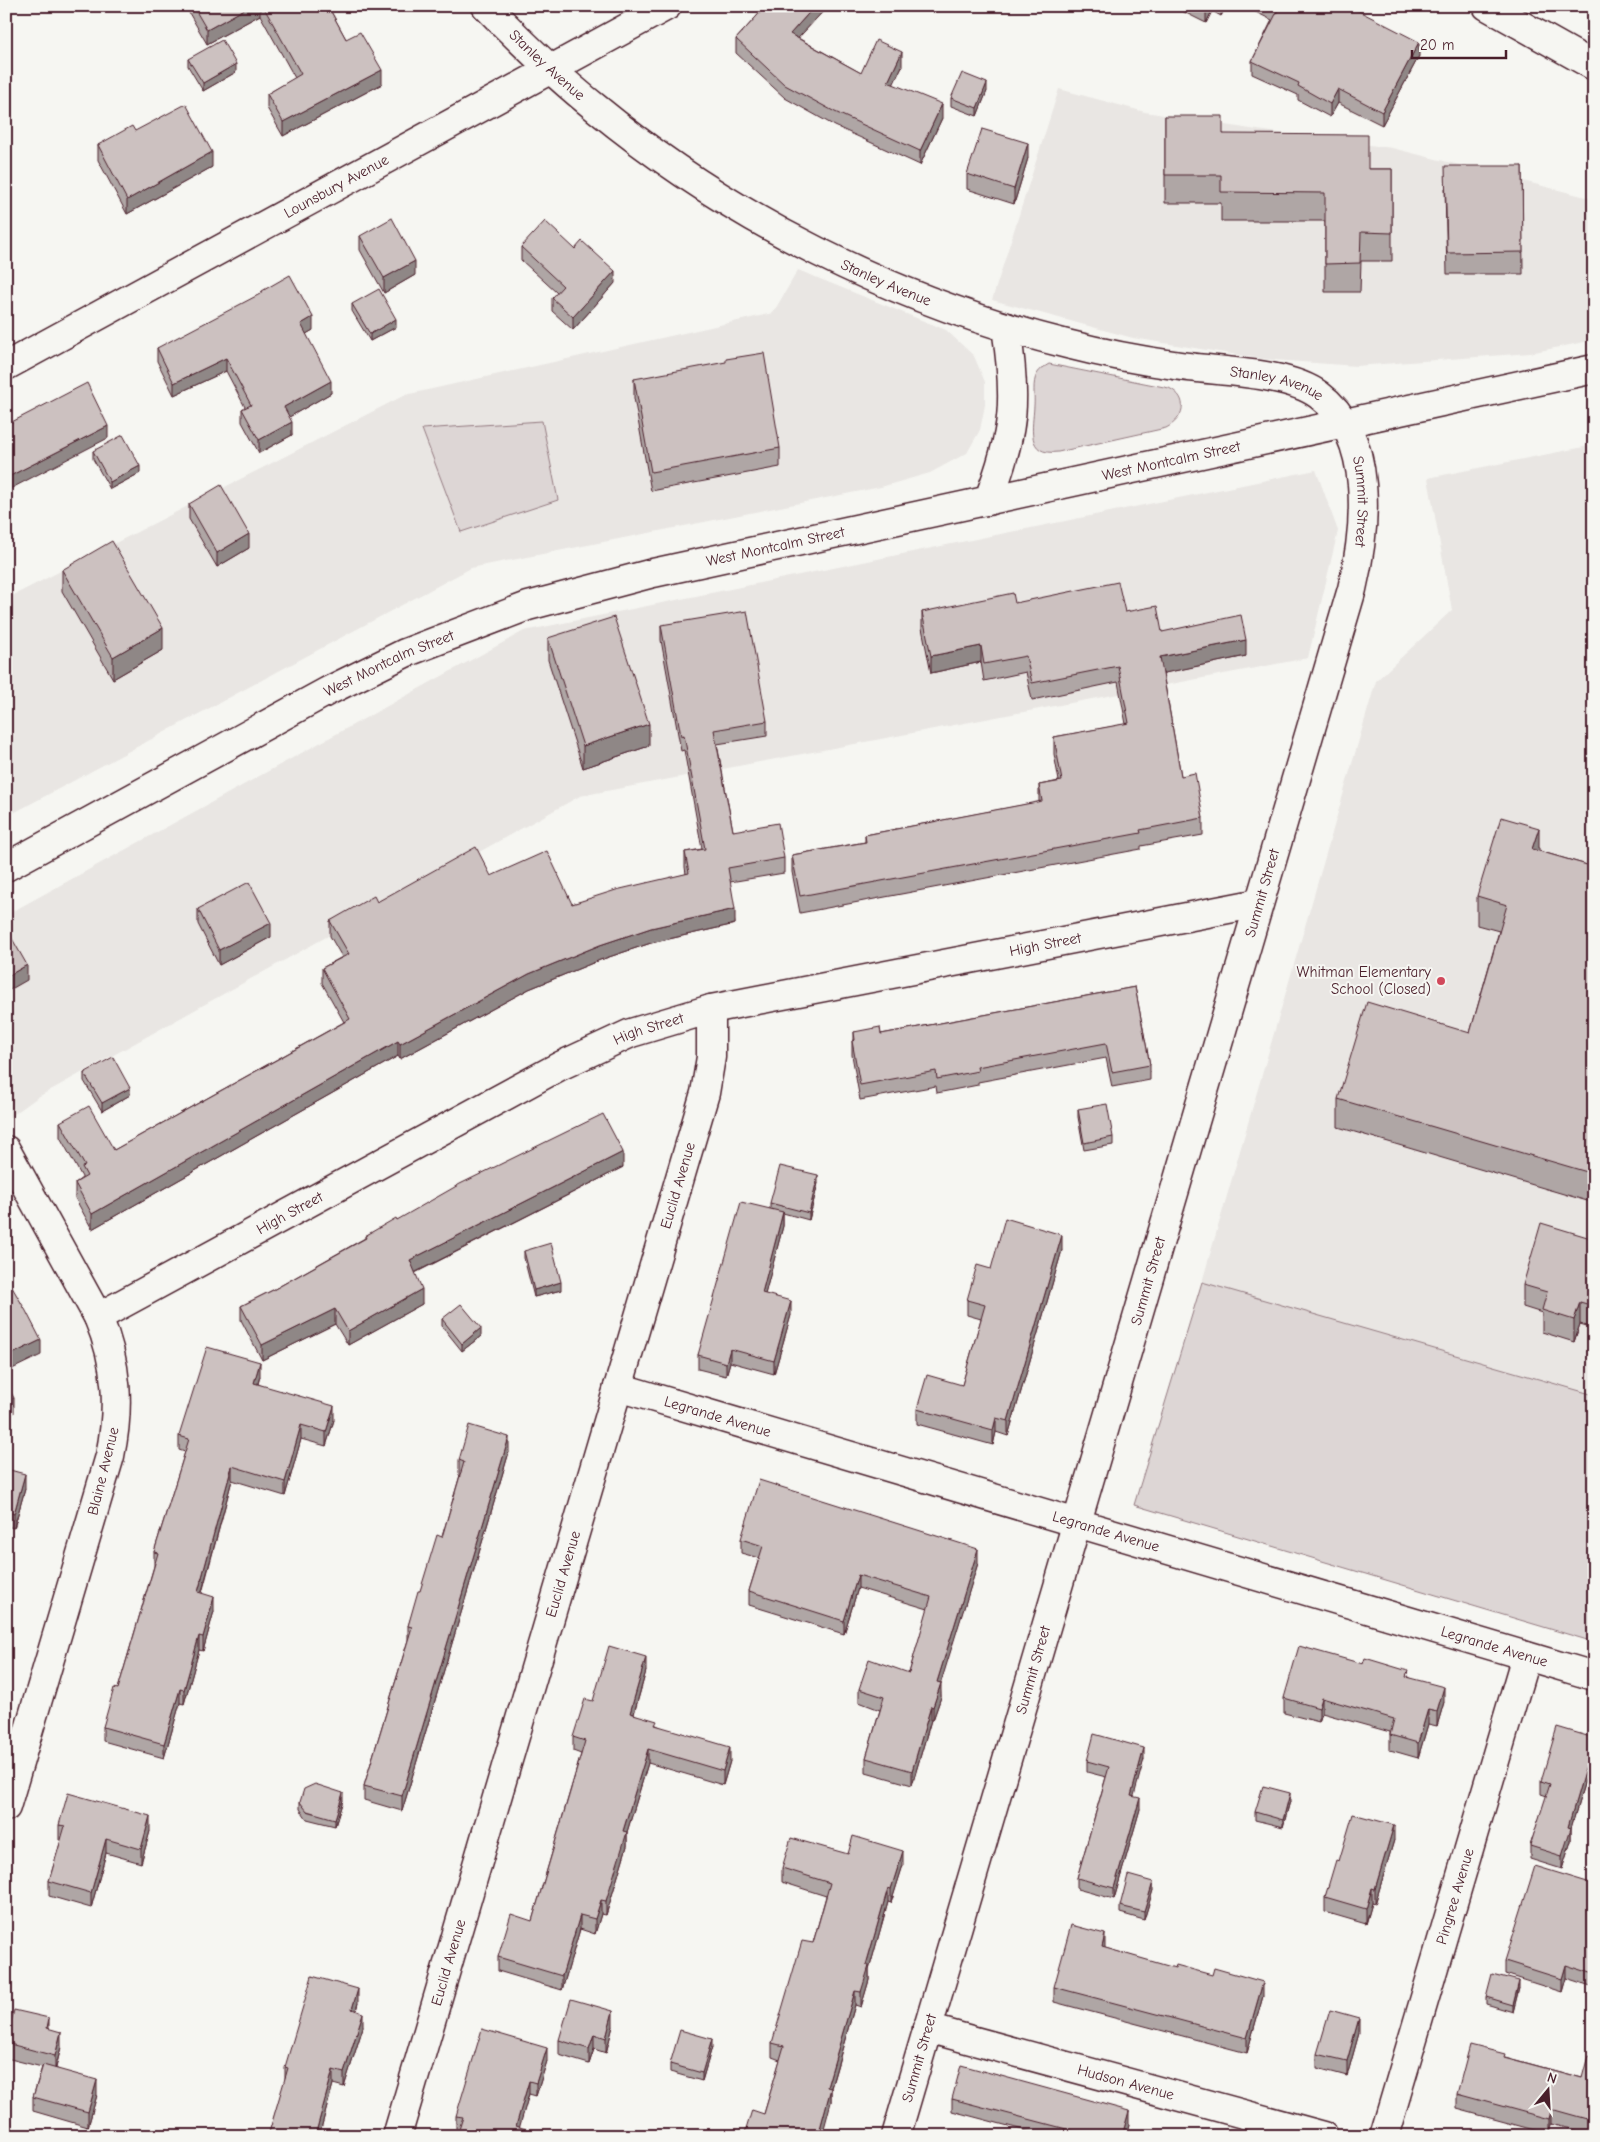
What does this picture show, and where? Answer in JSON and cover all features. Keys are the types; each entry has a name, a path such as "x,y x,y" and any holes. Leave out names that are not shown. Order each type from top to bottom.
{"street":[{"name":"Stanley Avenue","path":"486,6 594,107 638,141 723,198 766,223 855,268 952,309 1006,327 1076,346 1174,365 1286,379 1304,385 1321,396 1345,424"},
{"name":"Lounsbury Avenue","path":"6,366 667,6"},
{"path":"1487,6 1594,66"},
{"path":"988,501 1003,464 1013,411 1012,369 1006,327"},
{"name":"West Montcalm Street","path":"6,867 328,692 405,653 479,623 528,606 652,573 1594,369"},
{"name":"Summit Street","path":"896,2136 1359,558 1363,508 1362,486 1357,456 1345,424"},
{"name":"High Street","path":"98,1317 594,1048 670,1020 711,1009 1259,903"},
{"name":"Euclid Avenue","path":"397,2136 704,1093 710,1057 711,1009"},
{"name":"Blaine Avenue","path":"6,1150 98,1317 107,1339 116,1379 117,1412 115,1434 6,1807"},
{"name":"Legrande Avenue","path":"618,1387 1594,1676"},
{"name":"Pingree Avenue","path":"1384,2136 1526,1656"},
{"name":"Hudson Avenue","path":"928,2028 1324,2136"}],"shaded area":[{"path":"1059,89 1145,112 1257,130 1392,148 1594,199 1594,340 1530,353 1356,366 1262,359 1133,338 992,300"},
{"path":"798,270 946,330 974,356 985,382 985,405 980,430 967,453 930,473 881,487 471,568 6,817 6,599 405,395 773,313"},
{"path":"1049,364 1169,388 1180,397 1182,408 1180,414 1166,428 1058,452 1047,452 1036,445 1032,431 1035,378 1042,368"},
{"path":"542,421 558,500 461,532 422,429"},
{"name":"Whitman Elementary School (Closed)","path":"1594,445 1594,1639 1134,1505 1202,1282 1376,681 1452,610 1428,478"},
{"path":"1316,470 1338,531 1308,658 580,796 38,1097 6,1120 6,915 524,631"},
{"path":"1202,1282 1594,1395 1594,1642 1134,1505"}],"building":[{"path":"193,6 250,6 207,30"},
{"path":"263,6 328,6 346,39 360,32 382,70 283,122 267,94 301,74"},
{"path":"766,6 815,6 790,34 861,73 876,40 902,52 888,82 942,104 920,151 835,112 785,85 736,39"},
{"path":"1271,6 1349,6 1419,42 1382,112 1338,89 1330,104 1298,86 1299,83 1252,61 1278,10"},
{"path":"222,40 236,64 203,83 188,59"},
{"path":"962,73 987,83 977,108 951,98"},
{"path":"186,104 212,152 127,200 98,145 132,126 135,131"},
{"path":"1165,116 1223,116 1223,134 1368,135 1368,169 1392,169 1392,233 1361,232 1360,263 1325,264 1325,193 1221,192 1221,175 1165,175"},
{"path":"982,129 1028,143 1014,189 967,174"},
{"path":"1445,166 1522,166 1523,252 1447,253"},
{"path":"392,218 415,261 384,278 360,236"},
{"path":"545,221 575,249 582,241 615,271 573,317 552,298 563,286 521,247"},
{"path":"290,275 313,317 301,324 331,381 284,407 292,422 259,440 242,409 251,405 226,358 174,383 157,348 260,294"},
{"path":"379,289 396,319 370,334 352,304"},
{"path":"764,353 780,448 651,472 634,379 726,362 726,359"},
{"path":"87,383 108,426 6,478 6,438 9,437 6,425"},
{"path":"123,435 140,466 110,482 93,451"},
{"path":"221,485 249,534 217,553 189,504"},
{"path":"112,541 163,628 113,657 62,570"},
{"path":"1118,582 1125,612 1157,606 1162,632 1241,615 1246,640 1160,657 1181,776 1195,773 1203,818 1140,830 1141,833 800,896 792,855 866,842 865,835 1042,801 1039,785 1062,781 1054,737 1129,723 1118,666 1032,683 1026,656 984,664 981,646 931,656 922,612 1013,593 1015,603"},
{"path":"747,611 767,721 714,730 733,831 778,823 784,858 728,868 735,909 651,928 600,945 529,974 400,1044 398,1041 92,1214 75,1183 87,1176 82,1167 85,1166 60,1122 89,1106 114,1150 350,1019 322,968 349,954 330,921 374,896 377,902 476,847 491,876 547,851 572,904 616,890 689,873 685,852 705,849 684,735 681,736 661,625"},
{"path":"614,617 649,724 583,746 548,638"},
{"path":"1501,817 1539,828 1532,849 1594,867 1594,1174 1338,1099 1367,1002 1470,1033 1507,905 1477,896"},
{"path":"249,882 271,923 219,950 198,909"},
{"path":"6,928 27,965 6,977"},
{"path":"1135,987 1150,1065 1112,1072 1106,1043 977,1067 978,1071 937,1079 936,1071 860,1085 852,1041 855,1040 854,1032 880,1027 881,1034"},
{"path":"113,1057 130,1088 102,1103 84,1073"},
{"path":"1107,1104 1113,1137 1084,1143 1078,1109"},
{"path":"603,1114 623,1152 410,1260 422,1289 348,1331 335,1309 262,1345 241,1306 273,1290 366,1238 365,1236 396,1218 397,1220 460,1184"},
{"path":"780,1166 818,1175 809,1213 770,1203"},
{"path":"741,1202 783,1212 762,1293 791,1301 774,1361 730,1349 726,1363 698,1355"},
{"path":"1005,1218 1062,1235 1008,1421 996,1418 993,1430 917,1409 927,1375 962,1385 985,1305 967,1300 977,1265 991,1269"},
{"path":"1541,1223 1594,1239 1594,1306 1580,1302 1574,1320 1542,1310 1547,1292 1523,1285"},
{"path":"551,1243 561,1282 534,1290 524,1251"},
{"path":"6,1277 41,1340 6,1357"},
{"path":"461,1304 481,1328 462,1344 442,1319"},
{"path":"207,1347 260,1362 254,1383 334,1406 326,1432 301,1425 285,1482 232,1466 198,1592 214,1597 203,1637 199,1636 184,1690 180,1689 164,1744 103,1727 114,1688 118,1689 158,1553 154,1552 189,1439 179,1436"},
{"path":"6,1383 14,1398 6,1402"},
{"path":"469,1425 509,1437 402,1796 364,1786 412,1627 408,1626 418,1591 420,1591 437,1535 442,1537 464,1462 459,1460"},
{"path":"6,1469 25,1474 14,1514 6,1511"},
{"path":"759,1480 978,1549 937,1682 941,1683 933,1707 931,1706 912,1771 866,1758 884,1697 859,1689 869,1659 909,1673 931,1597 858,1575 844,1621 749,1591 763,1546 741,1539"},
{"path":"609,1646 646,1657 630,1713 657,1721 655,1725 730,1747 723,1771 648,1749 623,1831 627,1832 606,1901 601,1900 595,1919 580,1915 562,1976 498,1957 511,1914 532,1921 585,1741 573,1737 585,1699 593,1701"},
{"path":"1299,1646 1363,1664 1365,1658 1408,1671 1406,1677 1444,1687 1437,1711 1428,1709 1418,1743 1390,1735 1394,1719 1322,1698 1319,1708 1284,1698"},
{"path":"1557,1727 1594,1738 1568,1827 1571,1828 1562,1856 1530,1846 1550,1784 1541,1781"},
{"path":"1094,1734 1144,1748 1131,1796 1140,1798 1114,1888 1077,1878 1109,1767 1087,1761"},
{"path":"315,1784 343,1793 335,1819 307,1811 300,1802 304,1789"},
{"path":"1263,1786 1290,1793 1283,1820 1255,1812"},
{"path":"68,1793 150,1816 141,1849 106,1839 91,1893 49,1881 65,1826 59,1825"},
{"path":"1353,1814 1394,1825 1375,1889 1372,1888 1366,1909 1325,1897 1336,1860 1339,1861"},
{"path":"853,1836 903,1851 891,1889 888,1888 866,1965 869,1966 861,1992 855,1991 827,2087 831,2088 818,2136 744,2136 752,2110 764,2114 784,2046 772,2043 802,1941 813,1943 830,1883 782,1868 791,1838 848,1854"},
{"path":"1535,1866 1594,1884 1594,1974 1566,1965 1562,1979 1505,1961"},
{"path":"1128,1875 1153,1882 1144,1912 1120,1906"},
{"path":"1071,1925 1105,1934 1102,1947 1175,1968 1176,1965 1212,1975 1214,1968 1263,1982 1247,2038 1054,1987"},
{"path":"1492,1974 1519,1981 1513,2005 1486,1997"},
{"path":"312,1976 358,1989 352,2009 363,2013 344,2073 333,2070 315,2136 268,2136 288,2068 285,2067"},
{"path":"571,1999 613,2011 606,2038 594,2034 589,2049 559,2040"},
{"path":"14,2010 49,2018 47,2028 61,2032 55,2056 6,2043"},
{"path":"1330,2010 1359,2018 1347,2061 1317,2054"},
{"path":"482,2029 547,2048 536,2083 529,2081 516,2126 549,2136 457,2136 463,2117 456,2116"},
{"path":"680,2030 712,2039 702,2073 670,2064"},
{"path":"1470,2045 1505,2054 1504,2057 1582,2078 1588,2056 1594,2058 1594,2121 1551,2109 1549,2119 1457,2094"},
{"path":"43,2065 97,2080 88,2112 33,2097"},
{"path":"961,2065 1129,2111 1122,2136 1093,2136 952,2099"}],"place":[{"name":"Whitman Elementary School (Closed)","path":"1441,981"}]}
